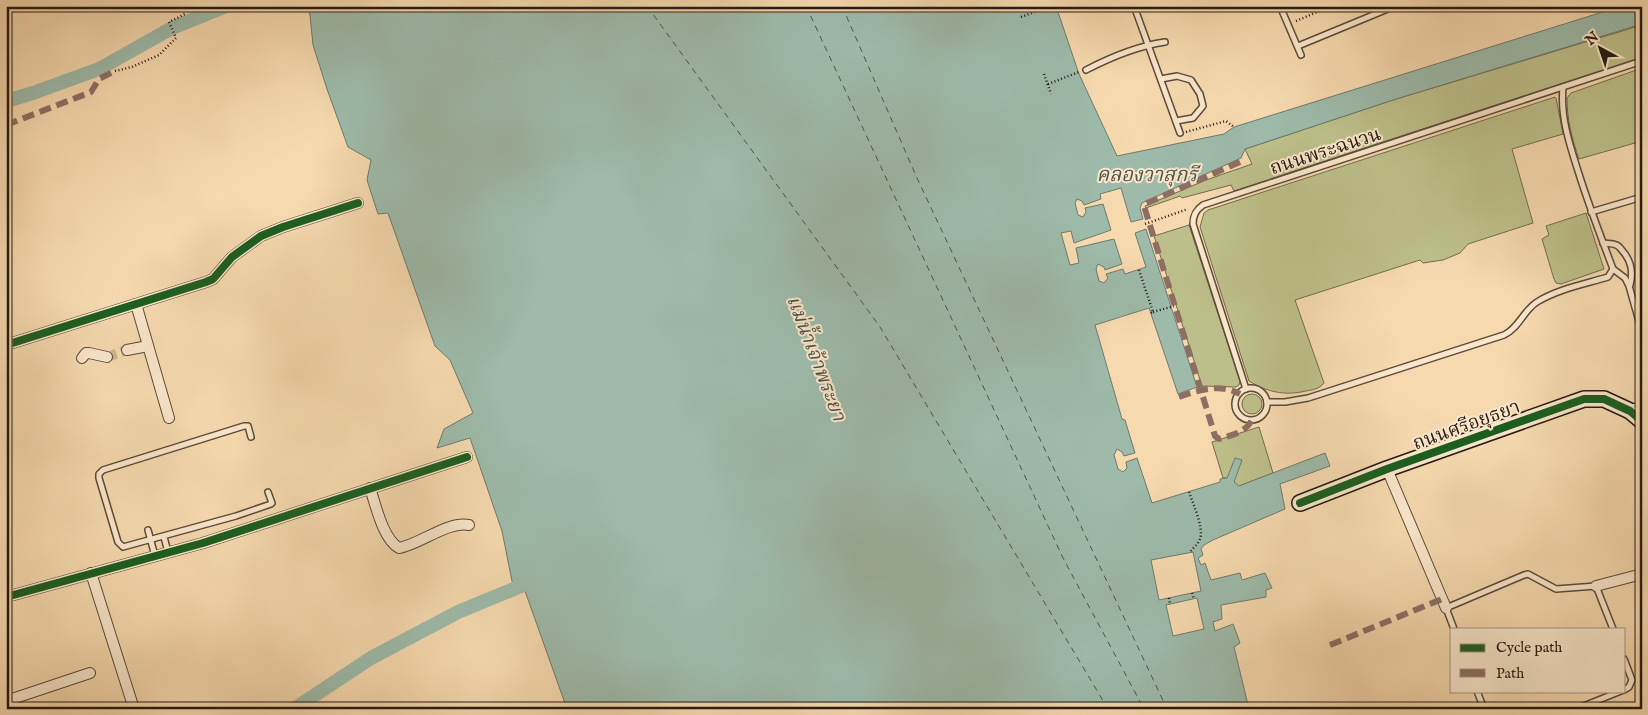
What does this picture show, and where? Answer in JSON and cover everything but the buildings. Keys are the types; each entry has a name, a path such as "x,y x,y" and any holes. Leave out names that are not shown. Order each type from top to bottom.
{"street":[{"path":"6,345 213,279 232,257 261,236 358,203"},
{"path":"136,304 169,418"},
{"path":"127,350 148,346"},
{"path":"82,358 86,353 107,357"},
{"name":"ถนนศรีอยุธยา","path":"1300,503 1388,469 1584,399 1604,399 1636,409 1642,422"},
{"path":"6,597 203,543 467,457"},
{"path":"1388,469 1446,608"},
{"path":"370,488 388,538 399,548 406,547 461,524 470,525"},
{"path":"92,573 134,709"},
{"path":"1596,586 1642,574"},
{"path":"6,701 90,673"}],"lane":[{"path":"1134,6 1180,133"},
{"path":"1280,6 1301,55"},
{"path":"1298,46 1395,6"},
{"path":"1086,70 1148,44 1165,42"},
{"name":"ถนนพระฉนวน","path":"1197,210 1203,205 1642,61"},
{"path":"1161,79 1177,76 1191,80 1200,94 1203,106 1193,118 1176,121"},
{"path":"1563,87 1564,120 1570,146 1591,212 1613,269 1625,278 1629,286 1642,332"},
{"path":"1591,212 1642,197"},
{"path":"1197,210 1193,218 1194,224 1246,390"},
{"path":"1603,244 1616,245 1631,264 1632,277 1629,286"},
{"path":"1267,402 1285,402 1308,398 1504,335 1512,331 1522,316 1538,302 1558,293 1608,277 1613,269"},
{"path":"1246,390 1257,390 1265,397 1267,402 1262,416 1252,420 1243,418 1236,410 1238,395 1246,390"},
{"path":"251,437 248,426 244,426 101,472 99,478 118,544 123,547 164,537 235,513 271,504 268,492"},
{"path":"148,530 154,556"},
{"path":"164,537 168,552"},
{"path":"1454,628 1446,608 1524,575 1532,575 1556,589 1596,586 1613,628"},
{"path":"1626,664 1632,680 1629,687 1626,688"},
{"path":"1477,692 1482,708"},
{"path":"1576,709 1618,692"}],"path":[{"path":"116,71 159,55 176,38 170,22 185,14 182,6"},
{"path":"1021,17 1050,6"},
{"path":"1288,24 1331,6"},
{"path":"1048,84 1086,70"},
{"path":"1044,74 1051,94"},
{"path":"1180,133 1226,121 1234,127"},
{"path":"1145,224 1185,210 1197,210"},
{"path":"1139,270 1152,312 1174,306"},
{"path":"1189,492 1200,531 1200,539 1190,552"},
{"path":"1192,593 1194,599"},
{"path":"1168,598 1170,604"}],"green space":[{"path":"1642,25 1642,57 1234,191 1231,185 1182,198 1180,196 1146,208 1145,206 1206,180 1252,164 1245,149 1393,100"},
{"path":"1642,68 1642,141 1579,159 1570,129 1567,98 1571,93"},
{"path":"1555,97 1563,134 1512,149 1533,223 1468,244 1460,253 1443,260 1423,263 1420,260 1295,300 1324,383 1313,390 1283,393 1263,388 1249,381 1200,227 1204,213 1208,210"},
{"path":"1586,213 1604,269 1561,284 1556,283 1542,239 1549,235 1546,226"},
{"path":"1189,225 1240,381 1236,387 1202,386 1154,236"},
{"path":"1248,394 1256,394 1262,400 1262,408 1256,414 1248,414 1242,408 1242,400"},
{"path":"1259,427 1273,473 1239,486 1227,478 1223,478 1212,442"}],"water":[{"path":"307,6 1056,6 1079,74 1117,156 1224,134 1234,127 1622,6 1642,6 1642,24 1393,100 1245,149 1241,158 1142,203 1140,208 1143,219 1131,222 1121,188 1100,194 1101,199 1084,205 1082,201 1077,199 1075,203 1078,215 1083,217 1086,212 1085,208 1103,204 1111,230 1074,243 1071,231 1061,233 1070,265 1079,263 1076,248 1114,239 1122,264 1105,270 1104,267 1098,264 1096,269 1099,281 1104,283 1108,278 1106,274 1123,269 1125,274 1146,267 1135,233 1146,229 1197,387 1178,394 1149,308 1095,325 1122,419 1125,420 1135,453 1124,456 1117,449 1114,455 1118,469 1123,472 1127,468 1126,462 1137,458 1152,503 1220,482 1220,479 1227,478 1235,458 1242,460 1234,482 1239,486 1325,453 1330,466 1280,484 1285,509 1204,545 1201,549 1203,555 1198,558 1201,565 1205,563 1211,580 1240,573 1242,580 1265,573 1272,588 1266,590 1266,597 1221,605 1222,619 1213,622 1215,631 1233,624 1240,643 1234,647 1249,709 567,709 525,591 513,586 502,531 470,438 437,448 444,429 473,413 450,360 435,346 388,213 378,214 367,180 371,160 348,147 313,45 310,15","holes":["1193,552 1201,591 1159,600 1151,560","1197,598 1204,629 1173,636 1166,605"]}],"waterway":[{"path":"6,101 99,69 172,28 226,6"},
{"path":"294,709 371,658 458,612 533,581"}],"ferry route":[{"path":"647,6 880,327 1108,709"},
{"path":"806,6 1063,558 1144,709"},
{"path":"842,6 917,178 1167,709"}],"tunnel":[{"path":"107,357 127,350"}],"marked path":[{"path":"6,125 91,92 99,79 115,71"},
{"path":"1240,162 1144,206 1215,436 1219,439 1238,433 1246,428 1252,420"},
{"path":"1179,397 1202,390 1217,388 1240,394"},
{"path":"1330,645 1442,599"}],"cycle path":[{"path":"6,345 206,282 213,279 232,257 261,236 358,203"},
{"path":"1300,503 1387,469 1584,399 1604,399 1630,411 1642,421"},
{"path":"6,597 203,543 467,457"}],"water label":[{"name":"คลองวาสุกรี","path":"1147,174"},
{"name":"แม่น้ำเจ้าพระยา","path":"817,358"}]}
